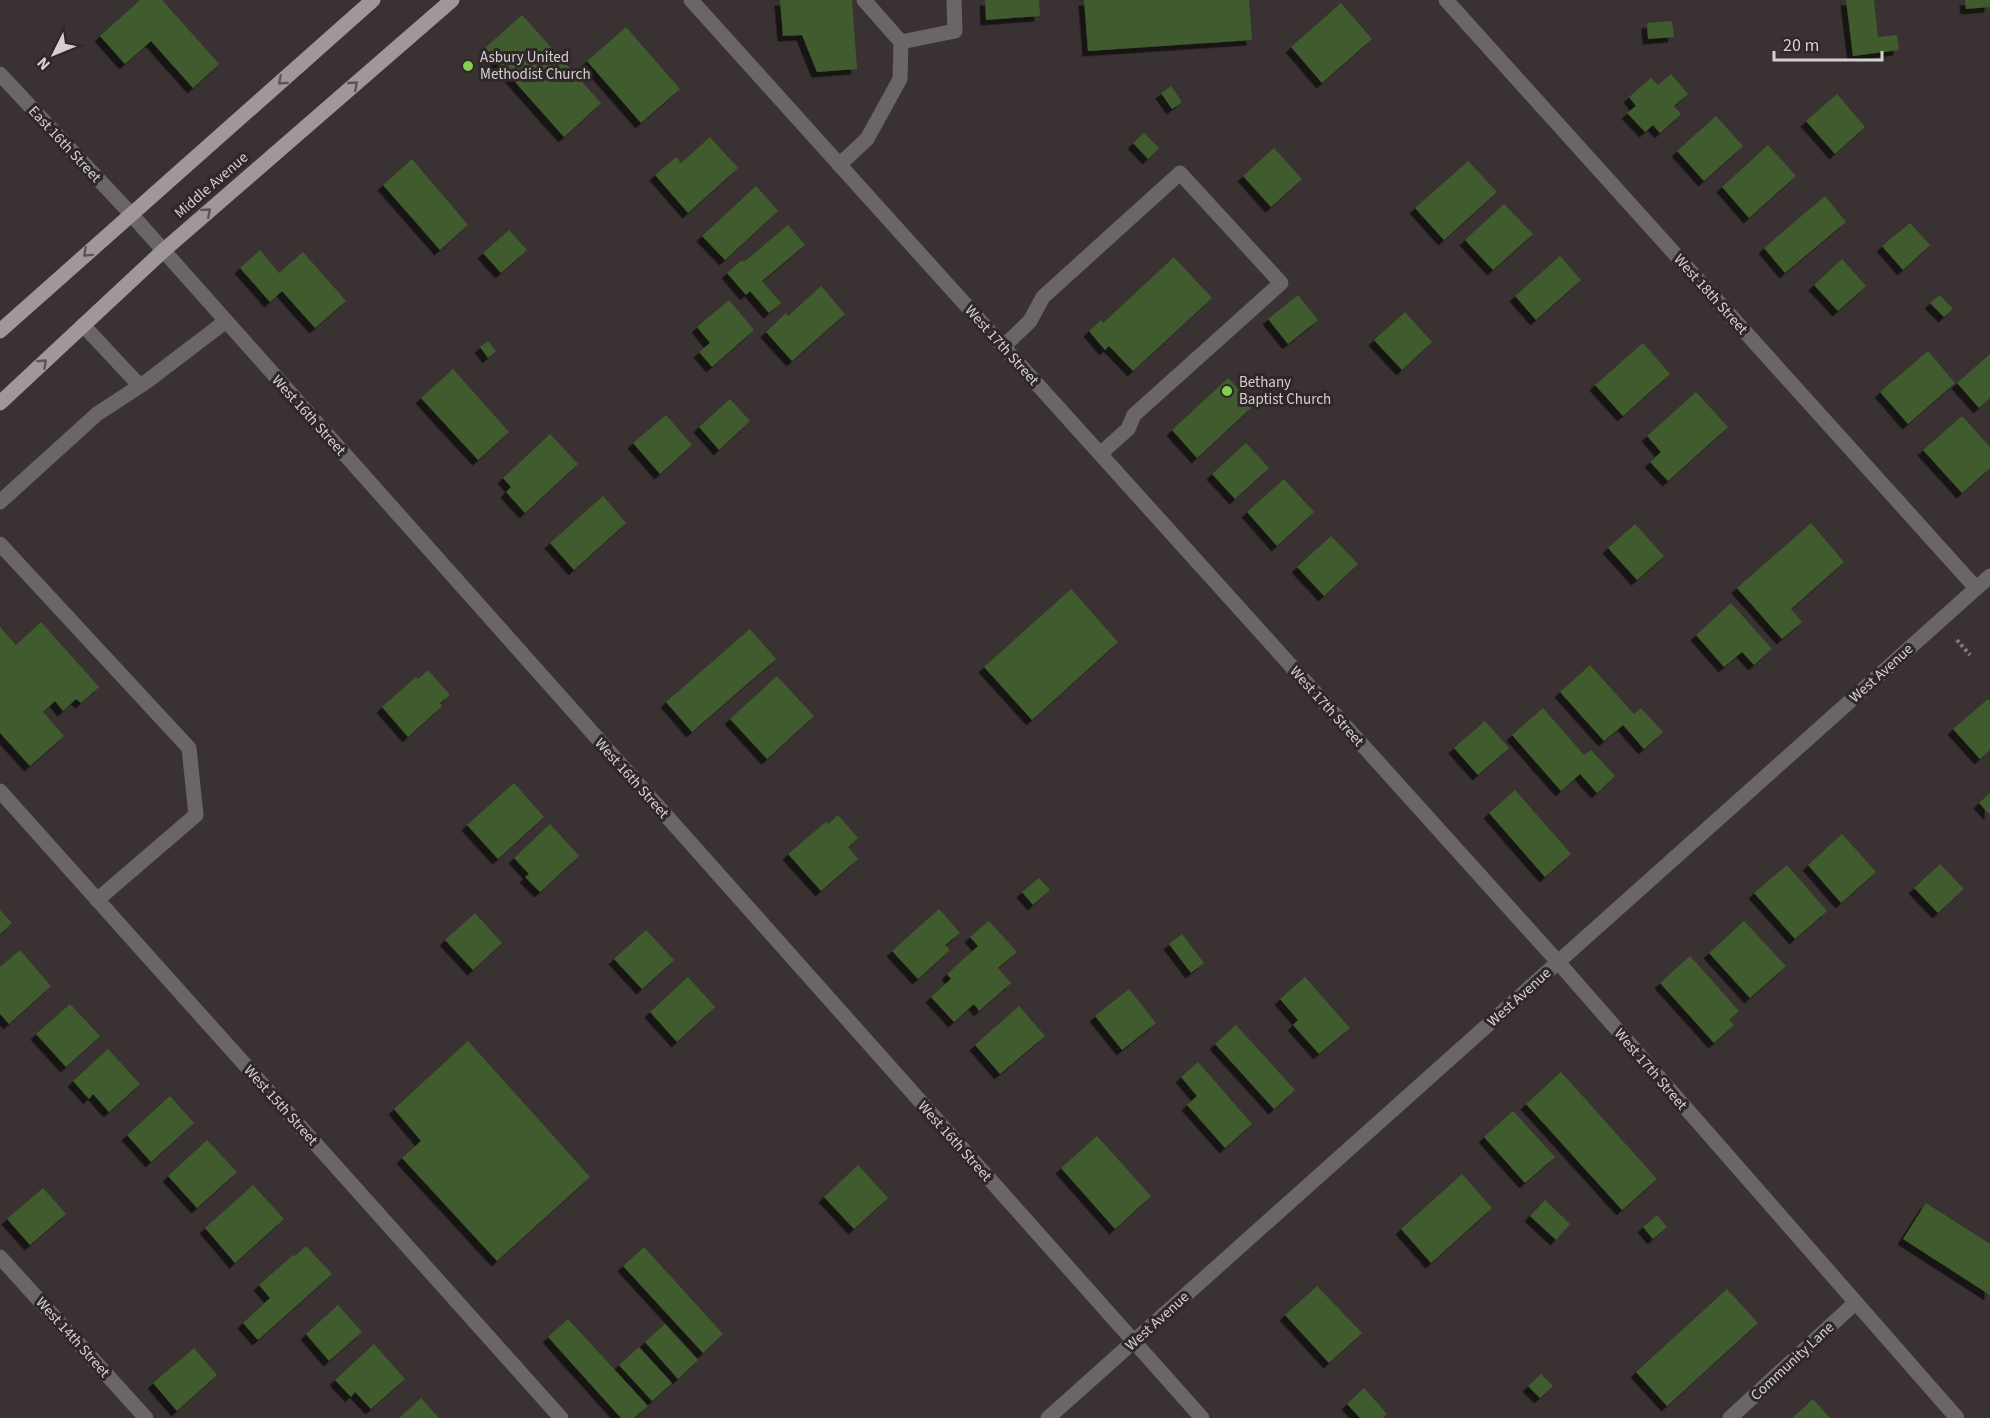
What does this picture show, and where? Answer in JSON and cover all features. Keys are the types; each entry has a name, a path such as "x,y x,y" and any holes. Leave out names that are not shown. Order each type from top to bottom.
{"main road":[{"name":"Middle Avenue","path":"0,332 373,0"},
{"name":"Middle Avenue","path":"0,402 163,251 452,0"}],"street":[{"name":"West 17th Street","path":"691,0 1558,962 1957,1418"},
{"path":"839,165 867,139 900,79 901,42 864,0"},
{"path":"901,42 955,31 954,0"},
{"name":"West 18th Street","path":"1446,0 1976,588"},
{"name":"East 16th Street","path":"0,74 131,214"},
{"path":"1003,347 1030,321 1043,297 1180,172 1281,283 1134,415 1128,429 1100,454"},
{"name":"West 16th Street","path":"131,214 1202,1418"},
{"path":"0,502 97,414 140,386 226,321"},
{"path":"83,325 140,386"},
{"path":"0,544 189,748 196,815 97,900"},
{"name":"West Avenue","path":"1048,1418 1990,576"},
{"name":"West 15th Street","path":"0,791 561,1418"},
{"name":"West 14th Street","path":"0,1257 146,1418"},
{"name":"Community Lane","path":"1730,1418 1855,1303"}],"building":[{"path":"140,0 162,0 219,64 193,88 151,41 125,64 100,36"},
{"path":"780,0 852,0 857,69 817,72 802,35 783,36"},
{"path":"985,0 1039,0 1040,16 986,20"},
{"path":"1084,0 1249,0 1252,40 1088,51"},
{"path":"1846,0 1874,0 1878,37 1897,35 1899,50 1853,56"},
{"path":"1965,0 1990,0 1990,7 1966,9"},
{"path":"1341,3 1372,39 1322,83 1291,47"},
{"path":"522,15 601,103 564,137 485,48"},
{"path":"1672,21 1674,37 1648,39 1647,23"},
{"path":"626,27 680,89 641,123 587,61"},
{"path":"1671,74 1688,94 1674,106 1681,114 1660,133 1653,125 1645,132 1627,113 1636,106 1629,97 1651,78 1658,85"},
{"path":"1171,86 1182,102 1172,109 1161,93"},
{"path":"1837,94 1865,127 1835,154 1806,121"},
{"path":"1716,116 1743,146 1704,181 1677,151"},
{"path":"1144,133 1159,148 1148,159 1133,143"},
{"path":"710,137 738,168 688,213 655,175 676,157 681,163"},
{"path":"1768,145 1796,176 1749,218 1722,187"},
{"path":"1274,148 1302,179 1271,207 1243,176"},
{"path":"412,159 468,225 440,250 383,185"},
{"path":"1468,161 1497,192 1444,240 1415,208"},
{"path":"756,186 778,211 725,260 702,236"},
{"path":"1825,196 1846,222 1785,273 1764,248"},
{"path":"1504,204 1533,234 1493,270 1465,240"},
{"path":"1910,223 1930,245 1903,270 1882,246"},
{"path":"788,225 805,245 762,281 781,303 769,313 750,291 746,295 727,273 742,260 744,262"},
{"path":"509,230 527,250 501,273 483,253"},
{"path":"260,250 279,273 303,252 346,301 315,328 282,291 270,302 240,268"},
{"path":"1560,256 1581,280 1536,320 1515,296"},
{"path":"1174,257 1212,298 1133,371 1109,346 1105,350 1089,331 1101,320 1103,323"},
{"path":"1842,259 1866,286 1838,311 1814,285"},
{"path":"821,286 845,314 792,361 766,332 786,313 788,316"},
{"path":"1298,295 1318,320 1288,344 1268,319"},
{"path":"1940,295 1953,309 1944,317 1930,303"},
{"path":"729,300 754,330 712,367 699,352 710,343 697,327"},
{"path":"1405,312 1432,342 1402,370 1374,340"},
{"path":"488,341 496,351 488,358 480,347"},
{"path":"1643,343 1670,374 1623,416 1595,385"},
{"path":"1928,351 1955,383 1908,424 1880,392"},
{"path":"1990,354 1990,398 1979,408 1957,383"},
{"path":"453,369 509,432 478,460 421,398"},
{"path":"1228,378 1254,405 1197,458 1172,430"},
{"path":"1696,392 1728,427 1668,481 1650,462 1661,452 1647,436"},
{"path":"730,399 750,421 719,450 699,427"},
{"path":"666,415 692,445 660,474 633,443"},
{"path":"1962,416 1990,447 1990,468 1962,493 1923,450"},
{"path":"550,434 578,464 525,513 506,492 511,487 503,478"},
{"path":"1246,443 1269,468 1235,499 1212,474"},
{"path":"1284,479 1314,512 1277,546 1247,512"},
{"path":"603,496 626,523 574,570 550,543"},
{"path":"1811,523 1844,562 1791,609 1802,622 1782,639 1737,588"},
{"path":"1635,524 1664,556 1637,580 1608,548"},
{"path":"1331,536 1358,564 1324,596 1297,567"},
{"path":"1071,589 1118,642 1032,720 984,667"},
{"path":"1731,603 1772,649 1754,665 1742,652 1724,667 1696,635"},
{"path":"41,622 99,687 81,703 76,699 63,711 55,701 43,712 64,736 30,766 0,733 0,627 16,645"},
{"path":"750,629 776,659 692,732 666,702"},
{"path":"1590,665 1634,714 1641,708 1663,732 1644,749 1623,725 1604,741 1560,692"},
{"path":"428,670 450,695 440,703 442,706 408,737 382,707 416,677 418,679"},
{"path":"777,676 814,716 767,759 730,719"},
{"path":"1988,699 1990,701 1990,750 1980,759 1953,729"},
{"path":"1543,708 1584,755 1591,750 1615,776 1597,793 1580,774 1561,791 1512,735"},
{"path":"1485,721 1509,748 1478,775 1454,748"},
{"path":"514,783 544,817 498,859 467,825"},
{"path":"1515,790 1571,854 1545,877 1489,813"},
{"path":"1990,793 1990,815 1979,803"},
{"path":"838,815 858,838 848,847 858,859 821,891 788,854 826,822 828,824"},
{"path":"550,824 579,856 540,892 525,877 529,874 514,858"},
{"path":"1842,834 1876,872 1841,903 1808,865"},
{"path":"1940,864 1964,889 1938,913 1914,888"},
{"path":"1787,865 1827,911 1795,939 1754,893"},
{"path":"1039,878 1050,890 1033,905 1022,892"},
{"path":"939,909 960,933 945,945 950,950 918,979 892,951"},
{"path":"0,910 12,923 0,934"},
{"path":"475,913 502,943 473,970 445,940"},
{"path":"989,921 1017,952 998,968 1011,983 979,1011 974,1004 954,1022 931,997 951,979 947,974 978,946 970,937"},
{"path":"1744,921 1786,966 1750,998 1709,953"},
{"path":"646,930 674,960 642,989 614,959"},
{"path":"1182,934 1204,963 1191,973 1169,944"},
{"path":"20,950 51,986 9,1024 0,1014 0,967"},
{"path":"1690,956 1739,1011 1729,1020 1734,1025 1714,1043 1660,983"},
{"path":"688,977 715,1007 677,1042 650,1012"},
{"path":"1305,977 1350,1028 1319,1054 1293,1025 1298,1020 1280,999"},
{"path":"1129,989 1156,1023 1122,1050 1095,1016"},
{"path":"70,1004 100,1036 66,1067 36,1034"},
{"path":"1019,1006 1045,1036 1000,1074 975,1045"},
{"path":"1236,1025 1295,1090 1274,1109 1215,1044"},
{"path":"468,1041 590,1177 497,1261 402,1158 421,1141 394,1109"},
{"path":"108,1049 140,1084 109,1112 93,1094 89,1099 73,1081"},
{"path":"1198,1062 1252,1124 1225,1148 1187,1105 1197,1096 1181,1077"},
{"path":"1561,1072 1657,1179 1622,1210 1526,1104"},
{"path":"170,1096 194,1123 151,1162 127,1135"},
{"path":"1513,1111 1555,1157 1525,1183 1484,1137"},
{"path":"1097,1136 1151,1196 1115,1229 1061,1168"},
{"path":"207,1140 237,1172 197,1208 168,1176"},
{"path":"858,1165 888,1198 854,1229 824,1197"},
{"path":"1462,1174 1492,1208 1431,1263 1401,1229"},
{"path":"253,1185 284,1219 235,1263 205,1228"},
{"path":"43,1188 66,1214 30,1245 7,1219"},
{"path":"1545,1200 1570,1224 1556,1240 1530,1216"},
{"path":"1926,1203 1990,1244 1990,1295 1903,1239"},
{"path":"1657,1215 1667,1227 1653,1239 1643,1227"},
{"path":"306,1246 332,1274 258,1340 243,1323 270,1298 259,1285"},
{"path":"644,1247 723,1334 703,1353 623,1266"},
{"path":"1317,1286 1362,1333 1329,1363 1285,1315"},
{"path":"1727,1289 1758,1323 1667,1406 1636,1372"},
{"path":"338,1305 362,1332 329,1361 306,1334"},
{"path":"568,1319 648,1406 634,1418 621,1418 548,1337"},
{"path":"665,1324 698,1360 678,1379 645,1342"},
{"path":"374,1344 405,1379 371,1409 355,1392 351,1397 335,1380"},
{"path":"639,1347 672,1383 652,1401 619,1365"},
{"path":"194,1348 217,1375 177,1411 153,1383"},
{"path":"1541,1374 1553,1386 1540,1398 1528,1386"},
{"path":"1364,1388 1387,1414 1383,1418 1360,1418 1347,1404"},
{"path":"421,1398 439,1418 399,1418"},
{"path":"1813,1399 1830,1418 1792,1418"}],"place":[{"name":"Asbury United Methodist Church","path":"468,66"},
{"name":"Bethany Baptist Church","path":"1227,391"}]}
